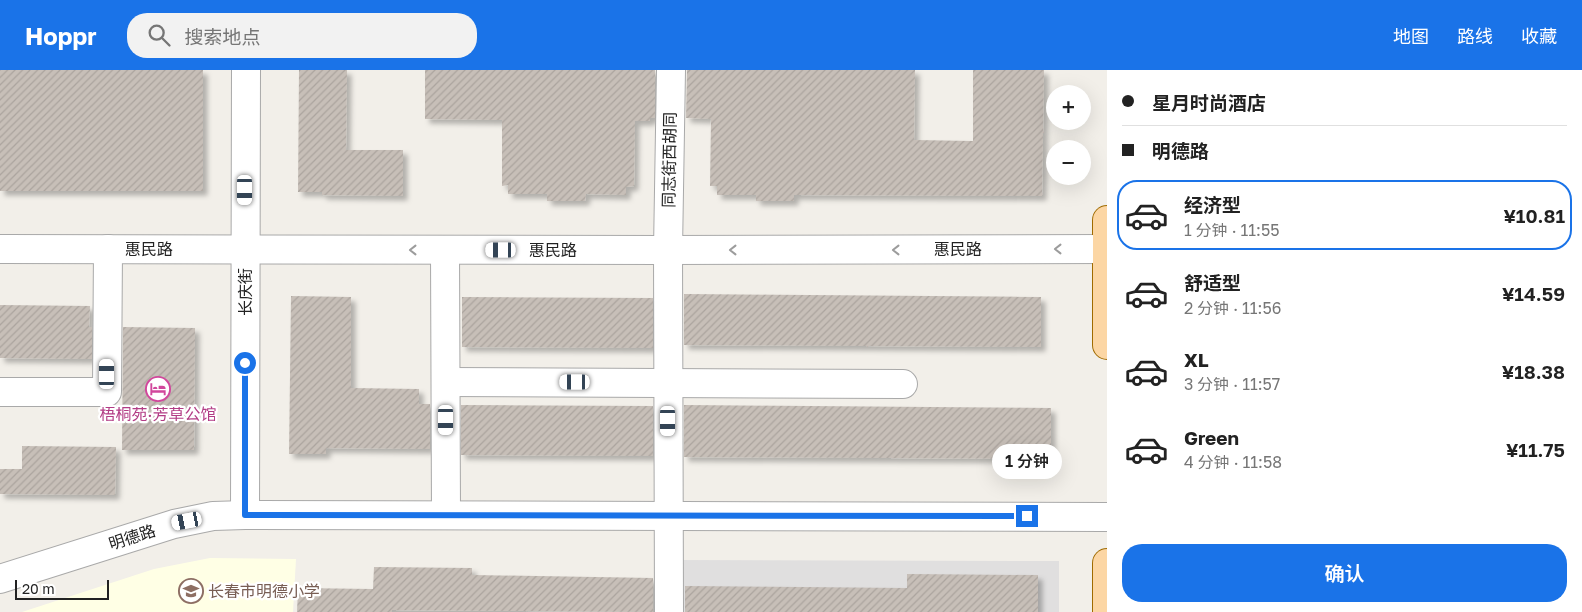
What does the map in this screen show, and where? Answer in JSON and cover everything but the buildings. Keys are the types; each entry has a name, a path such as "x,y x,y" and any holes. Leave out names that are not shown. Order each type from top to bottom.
{"main road":[{"path":"1107,220 1107,345"},
{"path":"1107,562 1107,612"}],"street":[{"name":"长庆街","path":"245,515 246,70"},
{"name":"同志街西胡同","path":"669,612 668,250 670,70"},
{"name":"惠民路","path":"0,249 1107,249"},
{"path":"0,392 107,392 108,249"},
{"path":"445,250 446,515"},
{"path":"446,382 903,384"},
{"name":"明德路","path":"0,579 174,524 213,516 668,515 1107,517"}],"shaded area":[{"name":"长春市明德小学","path":"210,558 296,559 293,612 22,612 154,569"},
{"path":"676,560 1059,561 1059,612 677,612"}],"place":[{"name":"梧桐苑·芳草公馆","path":"158,389"},
{"name":"长春市明德小学","path":"191,591"}],"route":[{"path":"245,363 245,515 1027,516"}]}
